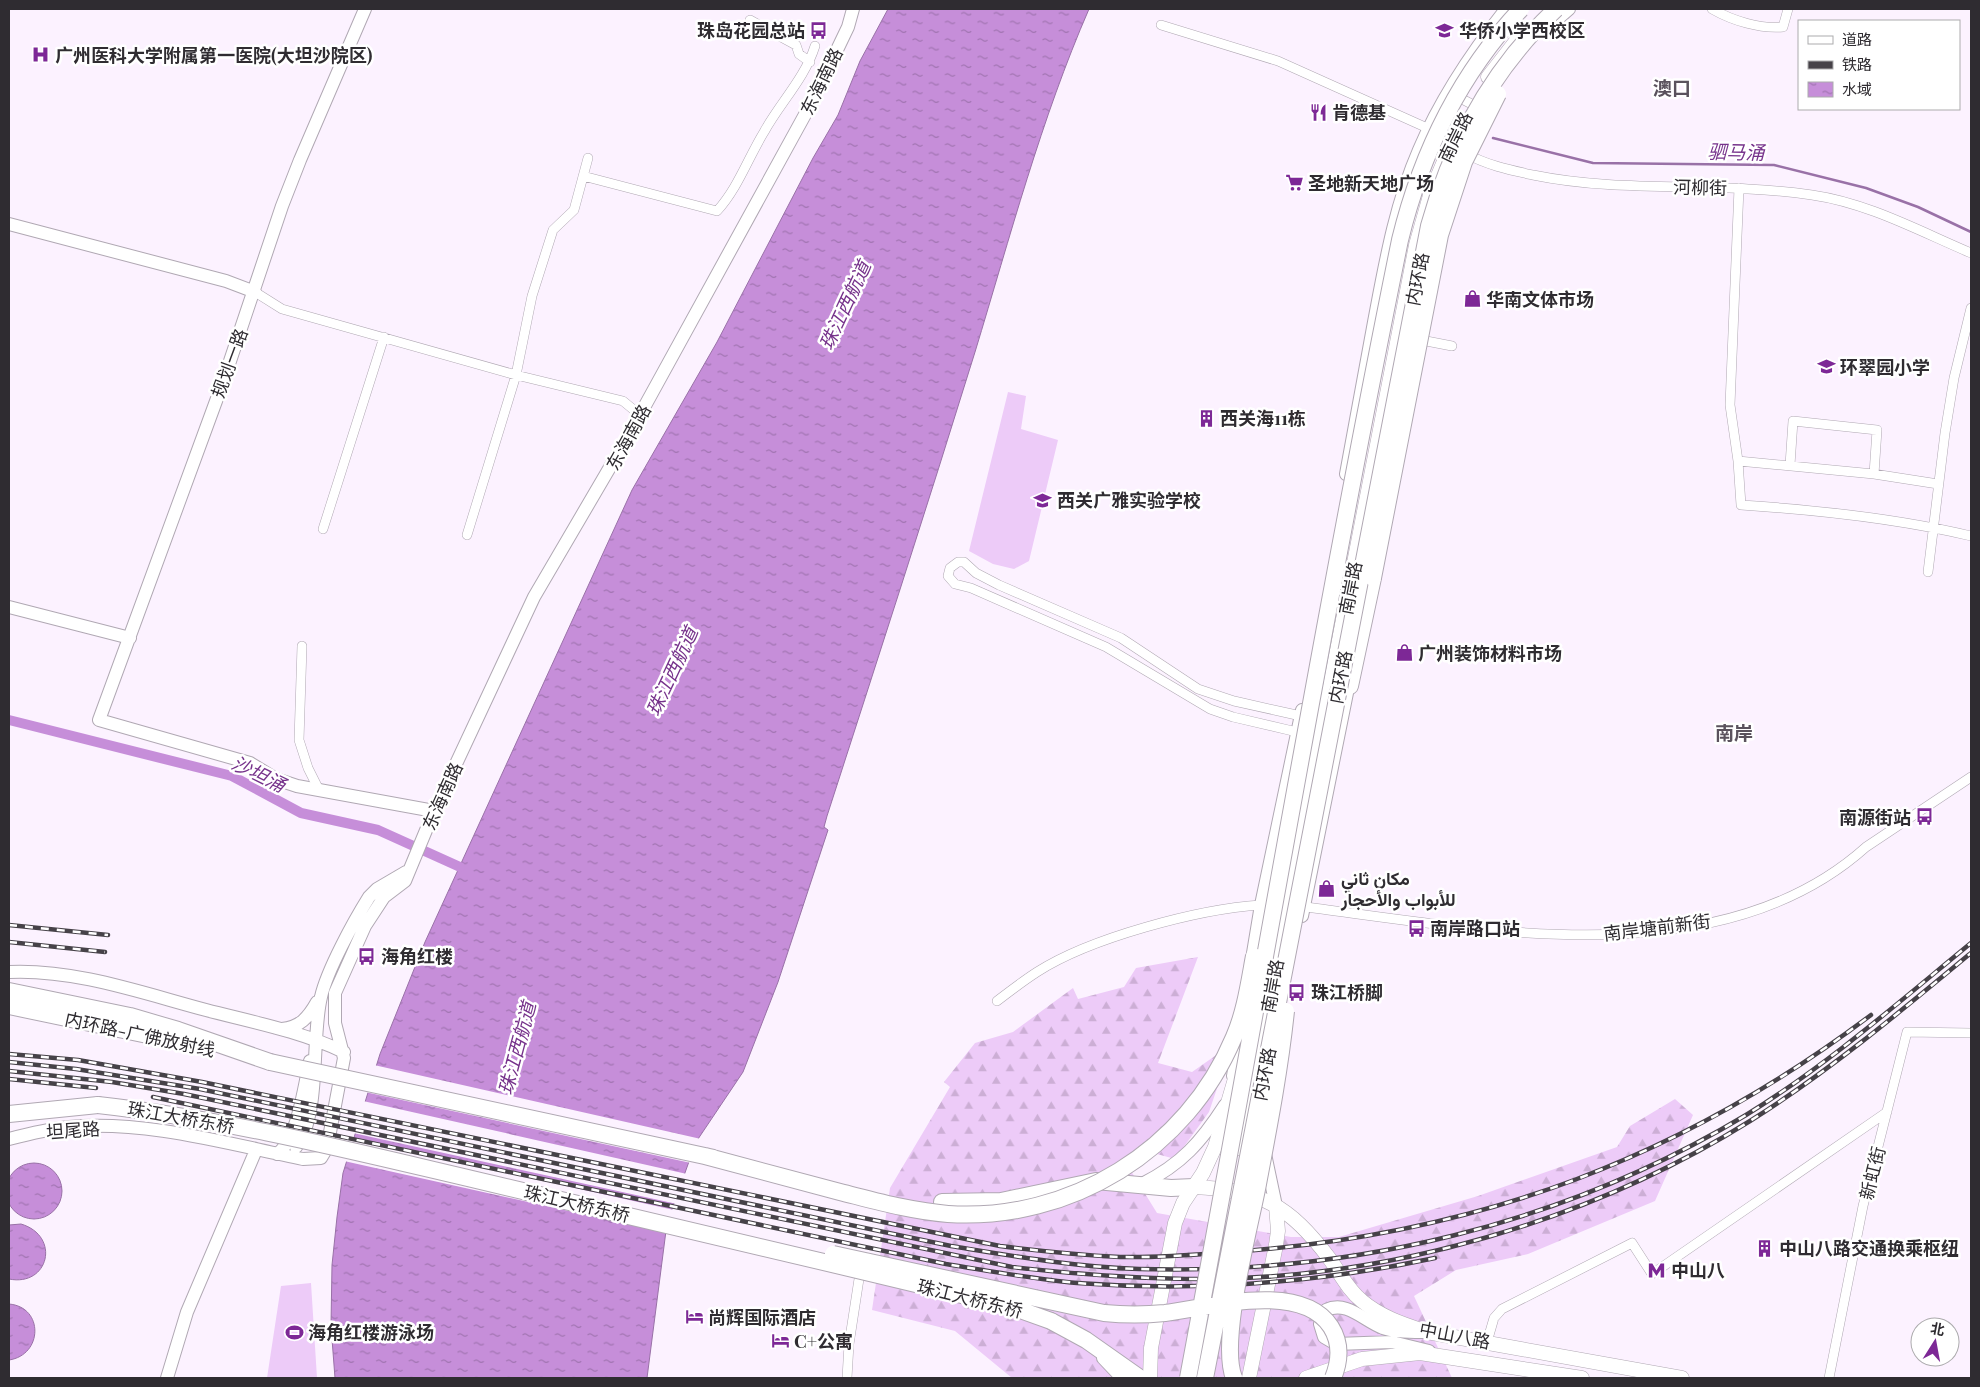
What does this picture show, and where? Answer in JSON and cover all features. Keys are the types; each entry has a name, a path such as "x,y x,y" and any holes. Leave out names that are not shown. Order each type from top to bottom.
{"highway":[{"name":"内环路","path":"1188,1378 1238,1111 1300,735 1392,275 1408,206 1427,153 1461,88 1492,44 1521,9"},
{"name":"内环路","path":"1205,1378 1287,928 1429,226 1444,176 1463,133 1494,81 1531,34 1556,9"},
{"path":"1350,686 1440,235 1471,147 1531,34"},
{"path":"705,1156 900,1206 935,1212 975,1214 1008,1212 1047,1204 1090,1187 1132,1163 1161,1141 1191,1111 1217,1071 1235,1036 1244,1005 1300,735"},
{"path":"1234,1378 1229,1352 1232,1324 1280,1061 1287,928"},
{"path":"9,991 130,1016 178,1030 270,1062 880,1192 942,1202 996,1201 1096,1181 1171,1188 1194,1187"},
{"name":"内环路-广佛放射线","path":"9,1006 270,1062"},
{"path":"9,1103 98,1104"},
{"path":"9,1114 98,1104"},
{"name":"珠江大桥东桥","path":"98,1104 170,1114 259,1131 724,1237 1012,1307 1051,1321 1086,1340 1140,1378"},
{"path":"724,1237 857,1259 1104,1313 1149,1314 1269,1300 1294,1302 1315,1310 1334,1331 1339,1352 1333,1378"}],"main road":[{"name":"南岸路","path":"1150,1378 1152,1348 1175,1223 1183,1202 1209,1160 1217,1140 1253,1011 1322,676 1404,249 1415,207 1471,104 1496,46 1528,9"},
{"name":"南岸路","path":"1471,104 1502,57 1545,9"},
{"name":"南岸路","path":"1259,1197 1249,1176 1243,1150 1248,1113 1273,979 1287,928 1337,655 1416,246 1432,175"},
{"name":"中山八路","path":"1194,1187 1229,1190 1259,1197 1276,1206 1304,1228 1361,1300 1391,1320 1427,1332 1682,1378"},
{"path":"1250,1378 1276,1245 1278,1231 1276,1206"},
{"name":"中山八路","path":"1306,1378 1350,1362 1408,1353 1436,1354 1582,1378"}],"street":[{"name":"规划一路","path":"319,790 286,783 250,762 99,720 255,292 300,160 365,9"},
{"name":"东海南路","path":"256,1150 311,1160 321,1158 324,1154 331,1132 344,1052 335,1023 334,1005 339,983 375,908 384,897 404,881 413,864 434,810 534,597 640,415 814,100 848,27 853,9"},
{"path":"1276,1206 1265,1156 1264,1126 1294,955 1350,686 1352,648 1409,337 1451,143 1471,104 1569,9"},
{"path":"1712,9 1726,16 1769,28 1784,27 1788,9"},
{"path":"1142,1184 1177,1164 1190,1152 1229,1099 1261,905 1300,735 1301,716 1384,270 1398,210 1412,167 1429,128 1463,69 1507,10"},
{"path":"750,20 796,44 799,54 810,62"},
{"name":"河柳街","path":"1161,25 1278,61 1429,128 1480,160 1505,168 1580,183 1606,186 1739,188 1812,195 1854,203 1971,253"},
{"path":"583,176 717,211 728,198 764,132 810,62 815,46"},
{"path":"467,535 516,375 532,296 553,230 574,210 588,158"},
{"path":"1412,167 1432,175"},
{"path":"1739,188 1730,405 1738,461 1741,505 1809,509 1932,527 1971,536"},
{"path":"9,224 226,281 255,292 282,309 516,375 623,400 640,415"},
{"path":"1928,572 1932,527 1954,378 1971,308"},
{"path":"323,530 384,337"},
{"path":"1409,337 1452,346"},
{"path":"1790,465 1793,422 1877,430 1874,474"},
{"path":"1371,479 1388,455"},
{"path":"1738,461 1874,474 1938,484"},
{"path":"1300,735 1210,709 1106,647 971,588 955,584 948,576 950,568 958,562 964,562 976,573 1000,585 1121,638 1198,689 1234,701 1301,716"},
{"path":"9,607 130,638"},
{"path":"302,646 299,740 308,768 319,790 434,810"},
{"path":"1337,655 1350,686"},
{"name":"南岸塘前新街","path":"1305,907 1424,924 1539,934 1625,934 1685,928 1756,909 1794,893 1852,859 1866,847 1971,777"},
{"path":"279,1029 296,1026 308,1017 369,897 377,889 413,864"},
{"path":"997,1001 1038,971 1088,948 1130,933 1196,915 1221,909 1261,905"},
{"path":"1287,928 1305,907"},
{"path":"1273,979 1294,955"},
{"path":"9,972 48,972 72,976 279,1029 315,1040 344,1052"},
{"path":"281,1154 292,1130 315,1040 321,994"},
{"name":"新虹街","path":"1829,1378 1863,1206 1907,1032 1971,1033"},
{"path":"1487,1342 1494,1318 1502,1309 1632,1243 1652,1274 1887,1112"},
{"name":"坦尾路","path":"9,1139 69,1127 104,1127 156,1131 256,1150"},
{"path":"1217,1140 1228,1149 1243,1150"},
{"path":"167,1378 187,1312 256,1150"},
{"path":"847,1378 849,1344 859,1279"},
{"path":"1427,1332 1385,1329 1368,1322 1348,1309 1339,1307 1326,1310 1320,1324 1324,1337 1333,1343 1392,1342 1436,1354"},
{"path":"1086,1340 1122,1378"}],"green space":[{"path":"1008,392 1026,396 1021,429 1058,440 1029,561 1014,569 993,564 969,551"},
{"path":"1198,957 1158,1063 1192,1072 1232,1044 1209,1112 1175,1159 1157,1154 1131,1171 1157,1213 1291,1237 1339,1237 1478,1196 1617,1147 1630,1126 1675,1099 1693,1115 1655,1201 1528,1254 1456,1270 1414,1296 1452,1378 1012,1378 955,1331 872,1310 890,1188 950,1087 944,1082 975,1043 1013,1032 1073,988 1078,999 1124,987 1136,968"},
{"name":"海角红楼游泳场","path":"311,1283 317,1378 267,1378 281,1286"}],"water":[{"name":"珠江西航道","path":"888,9 1089,9 1056,93 1027,179 957,410 827,816 824,827 828,830 778,982 743,1072 696,1142 667,1223 647,1378 335,1378 331,1326 332,1265 343,1173 380,1054 425,942 632,490 717,342 813,158 838,115 860,61"},
{"path":"34,1163 45,1165 54,1171 60,1180 62,1191 60,1202 54,1211 45,1217 34,1219 23,1217 14,1211 8,1202 6,1191 8,1180 14,1171 23,1165"},
{"path":"21,1224 34,1230 42,1239 45,1259 41,1268 33,1275 23,1279 9,1279 9,1225"},
{"path":"9,1304 20,1307 29,1313 35,1331 33,1341 28,1350 20,1356 9,1360"}],"pier":[{"path":"374,1065 701,1139 691,1163 365,1092"},
{"path":"363,1101 687,1174 677,1204 353,1133"},
{"path":"351,1138 674,1210 668,1233 344,1161"}],"waterway":[{"name":"驷马涌","path":"1493,138 1593,163 1774,165 1866,188 1918,207 1971,232"},
{"name":"沙坦涌","path":"9,720 232,776 301,813 378,830 460,867"}],"railway":[{"path":"9,925 108,935"},
{"path":"9,942 105,952"},
{"path":"9,1062 76,1069 200,1089 951,1246 1091,1266 1139,1269 1218,1269 1298,1263 1376,1252 1453,1236 1529,1214 1604,1186 1676,1153 1746,1115 1776,1096 1833,1055 1971,943"},
{"path":"9,1071 112,1082 184,1094 1012,1267 1154,1278 1201,1279 1272,1276 1344,1268 1415,1255 1486,1238 1556,1215 1623,1188 1688,1156 1750,1121 1779,1102 1863,1041 1971,953"},
{"path":"9,1054 78,1060 202,1082 1000,1246 1090,1255 1151,1257 1245,1251 1332,1241 1416,1226 1497,1206 1576,1180 1652,1148 1726,1110 1799,1065 1871,1015"},
{"path":"9,1079 96,1088"},
{"path":"153,1097 946,1264 1011,1275 1122,1286 1212,1286 1346,1274 1435,1258"}],"place":[{"name":"珠岛花园总站","path":"819,30"},
{"name":"华侨小学西校区","path":"1445,30"},
{"name":"广州医科大学附属第一医院(大坦沙院区)","path":"41,55"},
{"name":"肯德基","path":"1318,112"},
{"name":"圣地新天地广场","path":"1294,183"},
{"name":"华南文体市场","path":"1472,299"},
{"name":"环翠园小学","path":"1826,367"},
{"name":"西关海11栋","path":"1206,418"},
{"name":"西关广雅实验学校","path":"1043,500"},
{"name":"广州装饰材料市场","path":"1404,653"},
{"name":"南源街站","path":"1925,817"},
{"name":"مكان ثاني للأبواب والأحجار","path":"1327,888"},
{"name":"南岸路口站","path":"1416,928"},
{"name":"海角红楼","path":"367,956"},
{"name":"珠江桥脚","path":"1297,992"},
{"name":"中山八路交通换乘枢纽","path":"1765,1248"},
{"name":"中山八","path":"1657,1270"},
{"name":"尚辉国际酒店","path":"694,1317"},
{"name":"海角红楼游泳场","path":"294,1332"},
{"name":"C+公寓","path":"780,1341"}],"district":[{"name":"澳口","path":"1672,87"},
{"name":"南岸","path":"1734,732"}]}
